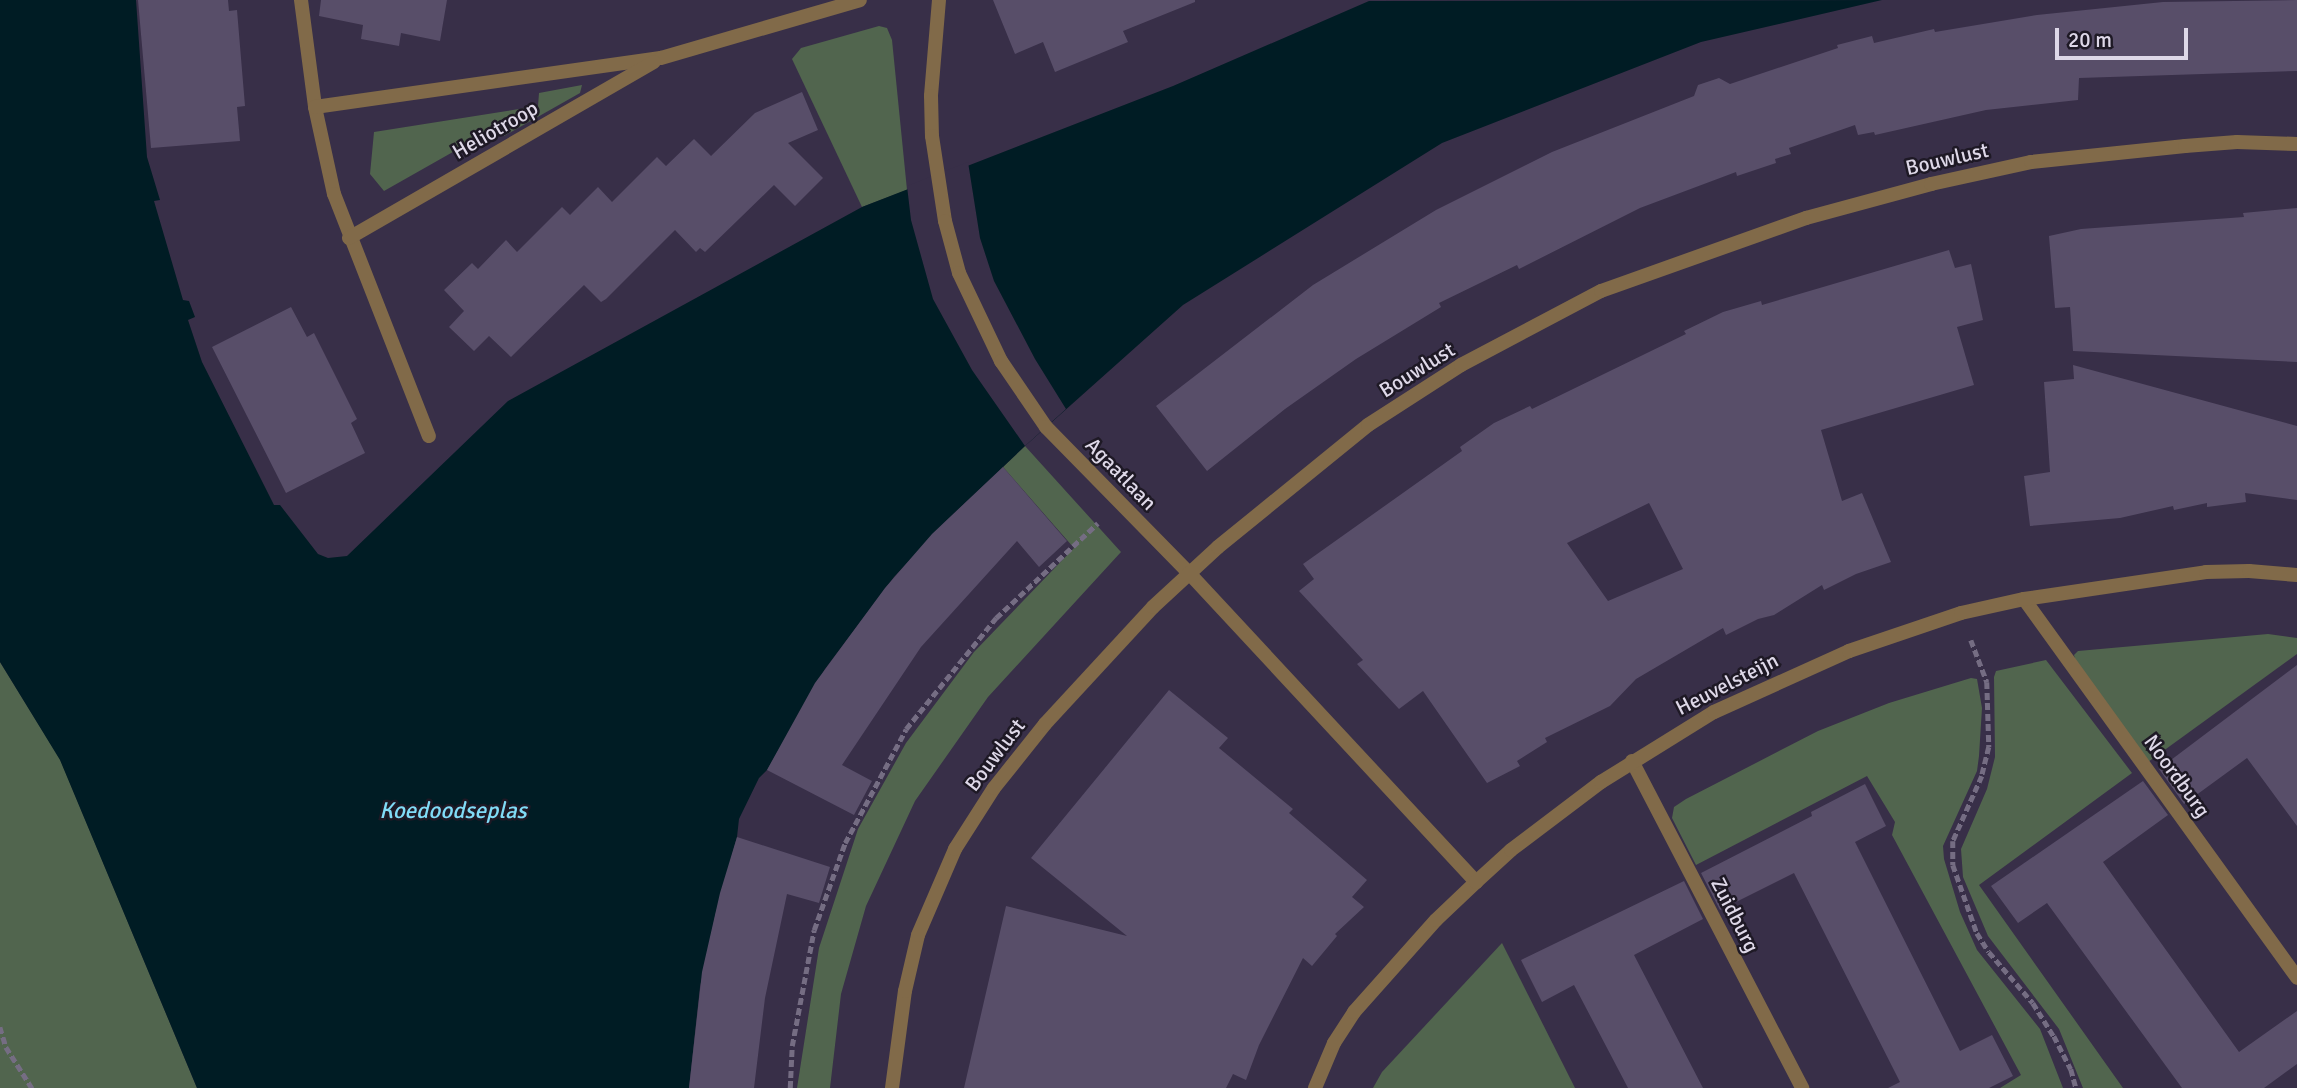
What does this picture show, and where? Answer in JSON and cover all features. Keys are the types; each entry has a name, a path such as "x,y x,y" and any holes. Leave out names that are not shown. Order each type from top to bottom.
{"street":[{"path":"301,0 315,107 334,194 349,238 429,436"},
{"name":"Heliotroop","path":"315,107 661,58 860,0"},
{"name":"Agaatlaan","path":"939,0 932,136 945,221 959,273 1001,361 1046,427 1189,573 1476,882"},
{"name":"Heliotroop","path":"349,238 661,58"},
{"name":"Bouwlust","path":"892,1088 912,955 927,911 956,849 994,788 1045,724 1126,635 1189,573 1368,425 1461,366 1559,311 1651,271 1806,218 1979,172 2031,162 2237,142 2297,144"},
{"name":"Heuvelsteijn","path":"1315,1088 1334,1043 1354,1012 1436,920 1476,882 1522,842 1632,761 1714,712 1812,666 1899,631 1961,613 2024,599 2206,572 2249,571 2297,575"},
{"name":"Noordburg","path":"2024,599 2297,978"},
{"name":"Zuidburg","path":"1632,761 1802,1088"}],"path":[{"path":"790,1088 792,1046 814,930 845,843 906,729 996,618 1119,504"},
{"path":"1961,613 1987,682 1990,722 1986,764 1953,841 1953,865 1977,933 1989,952 2033,1003 2071,1069 2076,1088"},
{"path":"0,1027 6,1046 32,1088"}],"green space":[{"path":"879,26 887,28 892,40 907,190 862,207 792,59 801,48"},
{"path":"582,85 580,93 504,136 497,127 384,191 370,174 374,132 538,106 539,93"},
{"path":"1025,446 1121,552 988,697 915,801 866,906 841,994 830,1088 797,1088 819,948 858,829 906,743 974,652 1074,548 1003,467"},
{"path":"2268,634 2297,638 2297,654 2148,762 2076,662 2074,655 2078,651"},
{"path":"2046,660 2132,773 1979,885 2123,1088 2083,1088 2059,1029 1988,936 1963,877 1961,849 1987,789 1995,757 1996,671"},
{"path":"0,662 60,759 197,1088 0,1088"},
{"path":"1971,678 1977,679 1982,708 1977,771 1943,846 1944,859 1960,912 1977,950 2040,1029 2063,1088 2000,1088 2021,1075 1892,835 1895,822 1867,776 1696,865 1672,818 1674,807 1686,799 1818,731 1889,703"},
{"path":"1502,943 1575,1088 1373,1088 1382,1072"}],"water":[{"name":"Koedoodseplas","path":"0,0 136,0 147,157 160,200 154,201 183,300 189,301 195,317 188,320 202,362 274,505 280,505 318,554 328,558 347,556 508,401 862,207 1173,86 1369,1 1882,0 1701,42 1442,143 1183,305 1025,446 946,521 894,577 825,669 767,770 759,778 739,819 737,837 716,912 700,987 689,1088 197,1088 60,760 0,662"}],"pier":[{"path":"968,162 980,238 994,281 1035,359 1066,409 1025,446 972,370 933,299 911,220 907,186"}],"building":[{"path":"138,0 228,0 229,11 237,10 245,106 237,107 240,141 151,148"},
{"path":"321,0 447,0 440,41 401,33 399,46 361,39 363,25 319,16"},
{"path":"993,0 1195,2 1123,31 1128,42 1055,72 1043,42 1015,54"},
{"path":"2297,0 2297,71 2079,78 2078,100 1986,110 1875,135 1874,132 1858,135 1855,125 1789,148 1791,154 1775,159 1776,163 1737,176 1736,172 1640,208 1519,269 1517,265 1439,303 1441,307 1356,359 1285,409 1207,471 1156,406 1313,285 1436,210 1552,152 1694,96 1698,85 1719,78 1730,84 1838,48 1837,45 1872,36 1874,43 1934,29 1935,32 2037,15 2163,2"},
{"path":"802,92 818,130 788,143 823,178 795,206 774,185 705,252 700,248 696,252 675,230 606,299 601,302 584,285 511,357 489,336 474,351 449,327 464,311 444,290 472,263 478,269 506,240 517,252 562,207 570,215 598,187 612,202 657,157 666,166 694,139 711,156 755,113"},
{"path":"2297,208 2297,362 2073,351 2070,307 2055,308 2049,236 2081,229 2244,217 2243,213"},
{"path":"1949,250 1955,268 1971,264 1983,320 1957,327 1974,385 1821,430 1842,501 1862,493 1891,562 1856,574 1824,590 1822,585 1774,615 1758,619 1726,635 1723,628 1636,679 1610,706 1545,738 1547,742 1517,761 1520,766 1487,783 1423,691 1399,709 1357,664 1363,660 1299,591 1314,579 1303,564 1462,451 1460,447 1494,423 1530,406 1532,409 1686,334 1684,331 1723,312 1761,301 1762,305","holes":["1649,503 1683,569 1608,601 1567,543"]},
{"path":"291,307 307,337 314,333 357,419 351,423 365,453 286,493 212,347"},
{"path":"2073,365 2297,426 2297,500 2245,493 2246,502 2207,507 2207,503 2174,510 2173,506 2120,518 2030,526 2024,476 2050,472 2044,382 2074,379"},
{"path":"1003,467 1067,541 1039,567 1017,541 921,647 842,765 872,781 854,815 767,770 815,683 885,588 932,534"},
{"path":"2297,665 2297,826 2247,758 2184,804 2159,769"},
{"path":"1169,690 1228,738 1219,748 1293,809 1289,813 1367,880 1352,897 1364,907 1335,934 1337,936 1312,966 1303,958 1259,1045 1246,1080 1233,1074 1226,1088 964,1088 1006,906 1127,936 1031,858"},
{"path":"2143,781 2168,815 2103,862 2239,1052 2297,1011 2297,1064 2264,1088 2182,1088 2047,903 2018,923 1991,886"},
{"path":"1865,784 1886,826 1855,842 1960,1051 1992,1035 2013,1076 1989,1088 1888,1088 1900,1082 1794,873 1720,910 1701,873 1812,816 1811,812"},
{"path":"737,837 830,867 819,903 787,894 765,998 754,1088 689,1088 702,972 720,893"},
{"path":"1684,881 1703,919 1634,955 1703,1088 1628,1088 1574,985 1542,1002 1521,960"}]}
